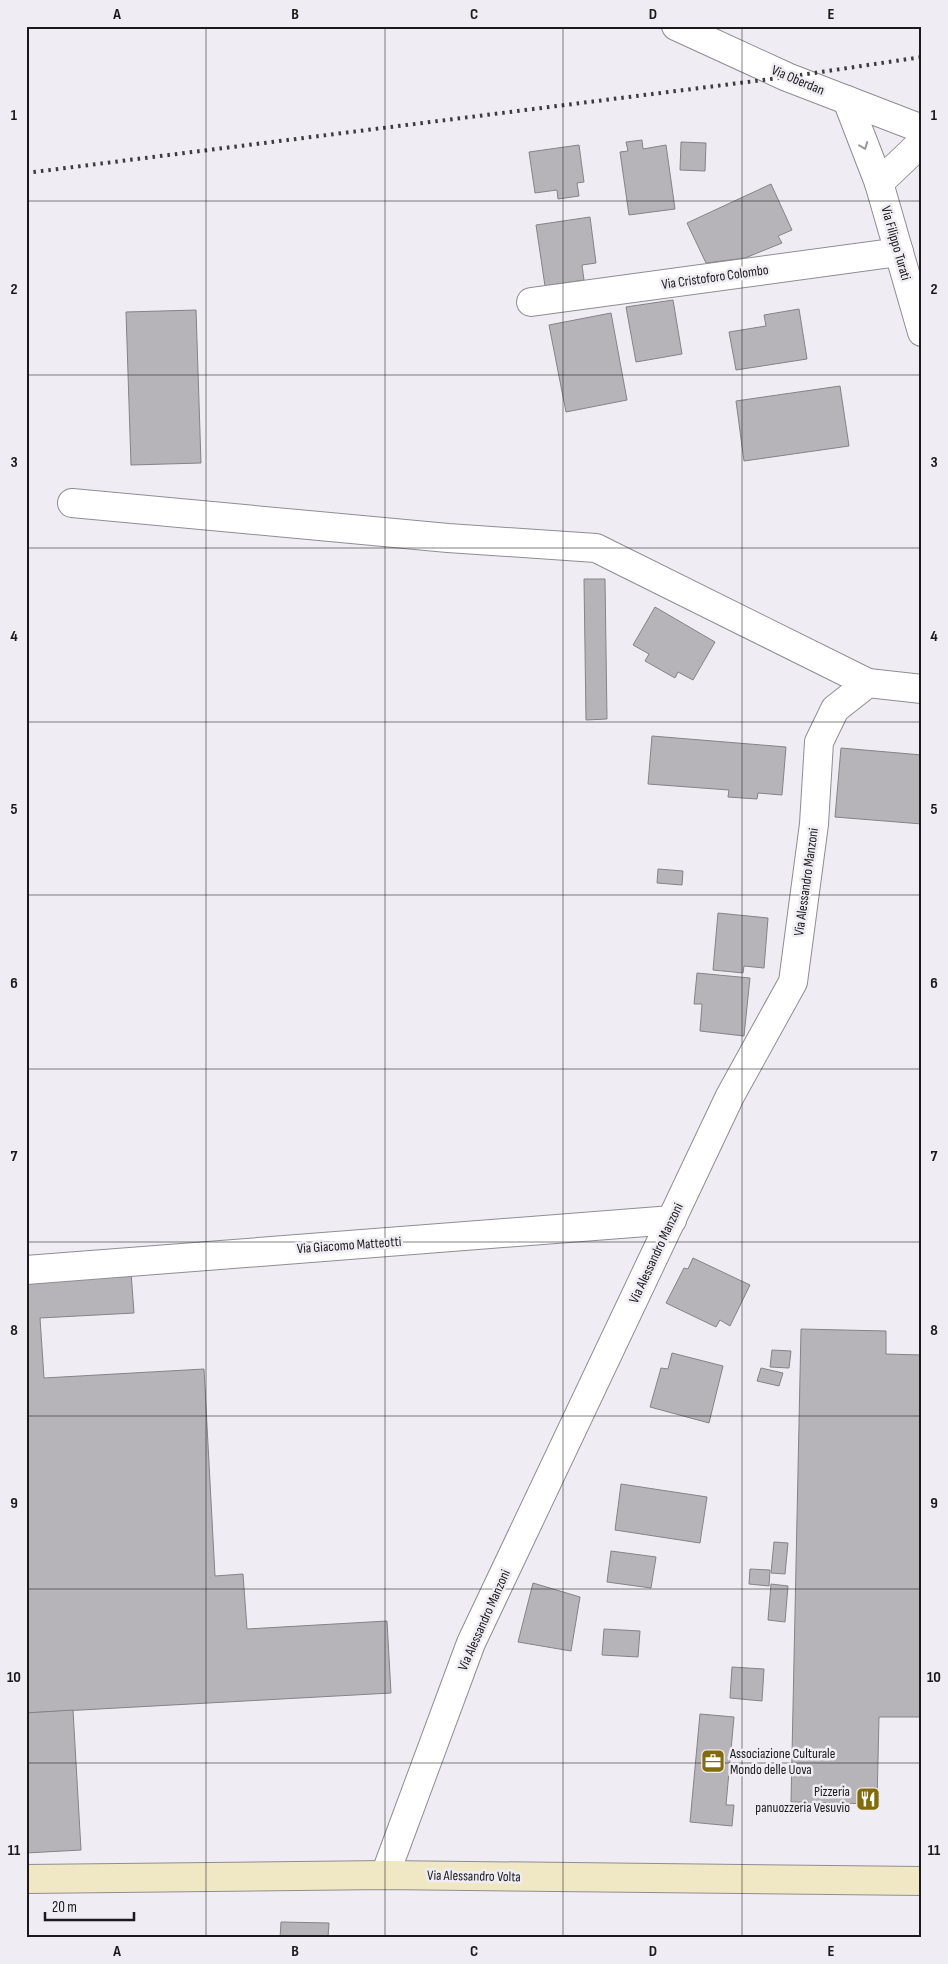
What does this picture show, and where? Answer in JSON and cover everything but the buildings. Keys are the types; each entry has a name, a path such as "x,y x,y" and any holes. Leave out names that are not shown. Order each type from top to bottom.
{"street":[{"name":"Via Oberdan","path":"676,26 787,77 922,128"},
{"name":"Via Filippo Turati","path":"847,100 879,183 922,332"},
{"path":"879,183 922,142"},
{"name":"Via Cristoforo Colombo","path":"531,302 899,252"},
{"path":"72,503 448,538 596,548 868,683 922,688"},
{"name":"Via Alessandro Manzoni","path":"385,1876 471,1643 730,1096 793,982 814,824 819,742 834,709 868,683"},
{"name":"Via Giacomo Matteotti","path":"26,1270 672,1220"},
{"name":"Via Alessandro Volta","path":"26,1879 385,1876 922,1881"}],"railway":[{"path":"26,173 787,77 922,57"}],"place":[{"name":"Associazione Culturale Mondo delle Uova","path":"713,1761"},
{"name":"Pizzeria panuozzeria Vesuvio","path":"868,1799"}]}
